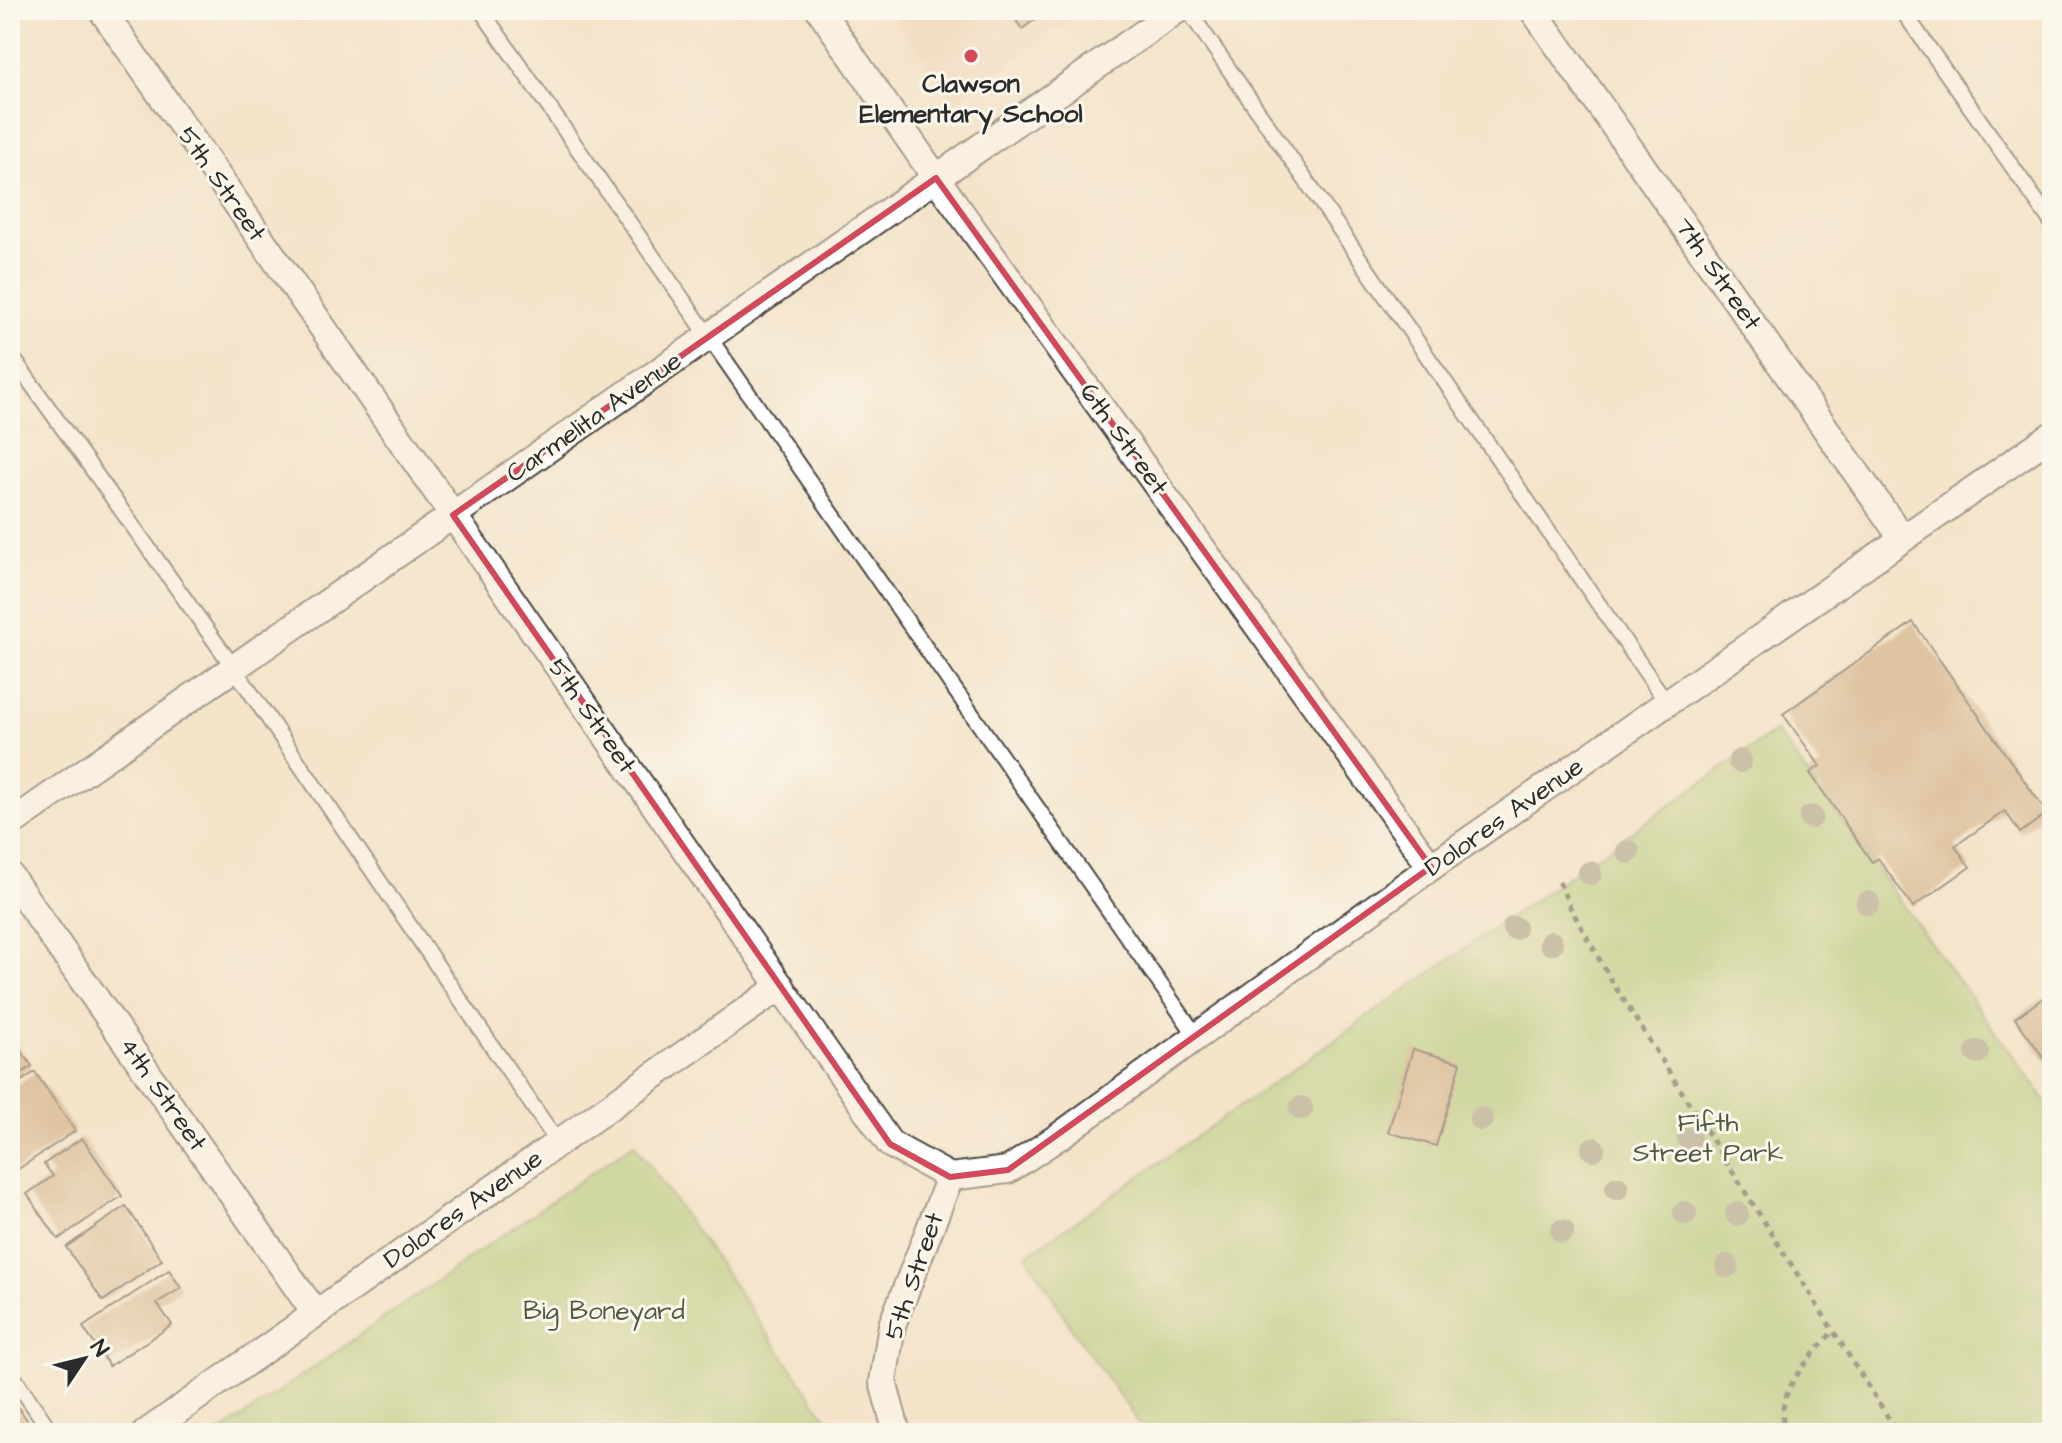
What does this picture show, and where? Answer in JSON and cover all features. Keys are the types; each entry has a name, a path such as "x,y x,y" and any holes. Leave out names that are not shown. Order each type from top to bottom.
{"street":[{"name":"5th Street","path":"102,10 890,1144 950,1177 892,1325 883,1382 897,1433"},
{"name":"6th Street","path":"820,10 936,178 1431,867"},
{"name":"Carmelita Avenue","path":"10,824 1177,10"},
{"name":"7th Street","path":"1533,10 1902,538"},
{"name":"Dolores Avenue","path":"950,1177 1008,1170 1431,867 2052,435"},
{"name":"4th Street","path":"10,876 315,1313"},
{"name":"Dolores Avenue","path":"146,1433 781,986"}],"lane":[{"path":"481,10 1197,1037"},
{"path":"1188,10 1667,703"},
{"path":"1902,10 2052,223"},
{"path":"10,354 234,668 558,1143"},
{"path":"10,1372 52,1433"}],"path":[{"path":"1559,882 1611,980 1898,1433"},
{"path":"1786,1433 1781,1420 1786,1394 1833,1331"}],"highlighted area":[{"path":"936,178 1431,867 1008,1170 950,1177 890,1144 453,515"}],"shaded area":[{"name":"Clawson Elementary School","path":"890,10 1085,10 954,101"}],"green space":[{"name":"Fifth Street Park","path":"1776,731 2052,1109 2052,1433 1146,1433 1072,1329 1027,1255"},
{"name":"Big Boneyard","path":"634,1143 837,1433 220,1433"}],"building":[{"path":"1009,10 1048,10 1022,29"},
{"path":"1913,622 2047,813 2020,833 2005,811 1955,846 1970,867 1913,907 1878,858 1872,862 1810,773 1820,766 1783,714"},
{"path":"2052,992 2052,1069 2015,1018"},
{"path":"10,1035 32,1066 10,1081"},
{"path":"1413,1049 1461,1063 1436,1146 1388,1132"},
{"path":"35,1072 75,1131 11,1174 10,1089"},
{"path":"82,1138 122,1196 58,1239 27,1194 53,1176 44,1164"},
{"path":"126,1206 162,1260 103,1301 66,1247"},
{"path":"169,1270 181,1288 157,1303 172,1325 109,1366 83,1327"},
{"path":"10,1395 36,1433 10,1433"}],"place":[{"name":"Clawson Elementary School","path":"971,56"}]}
